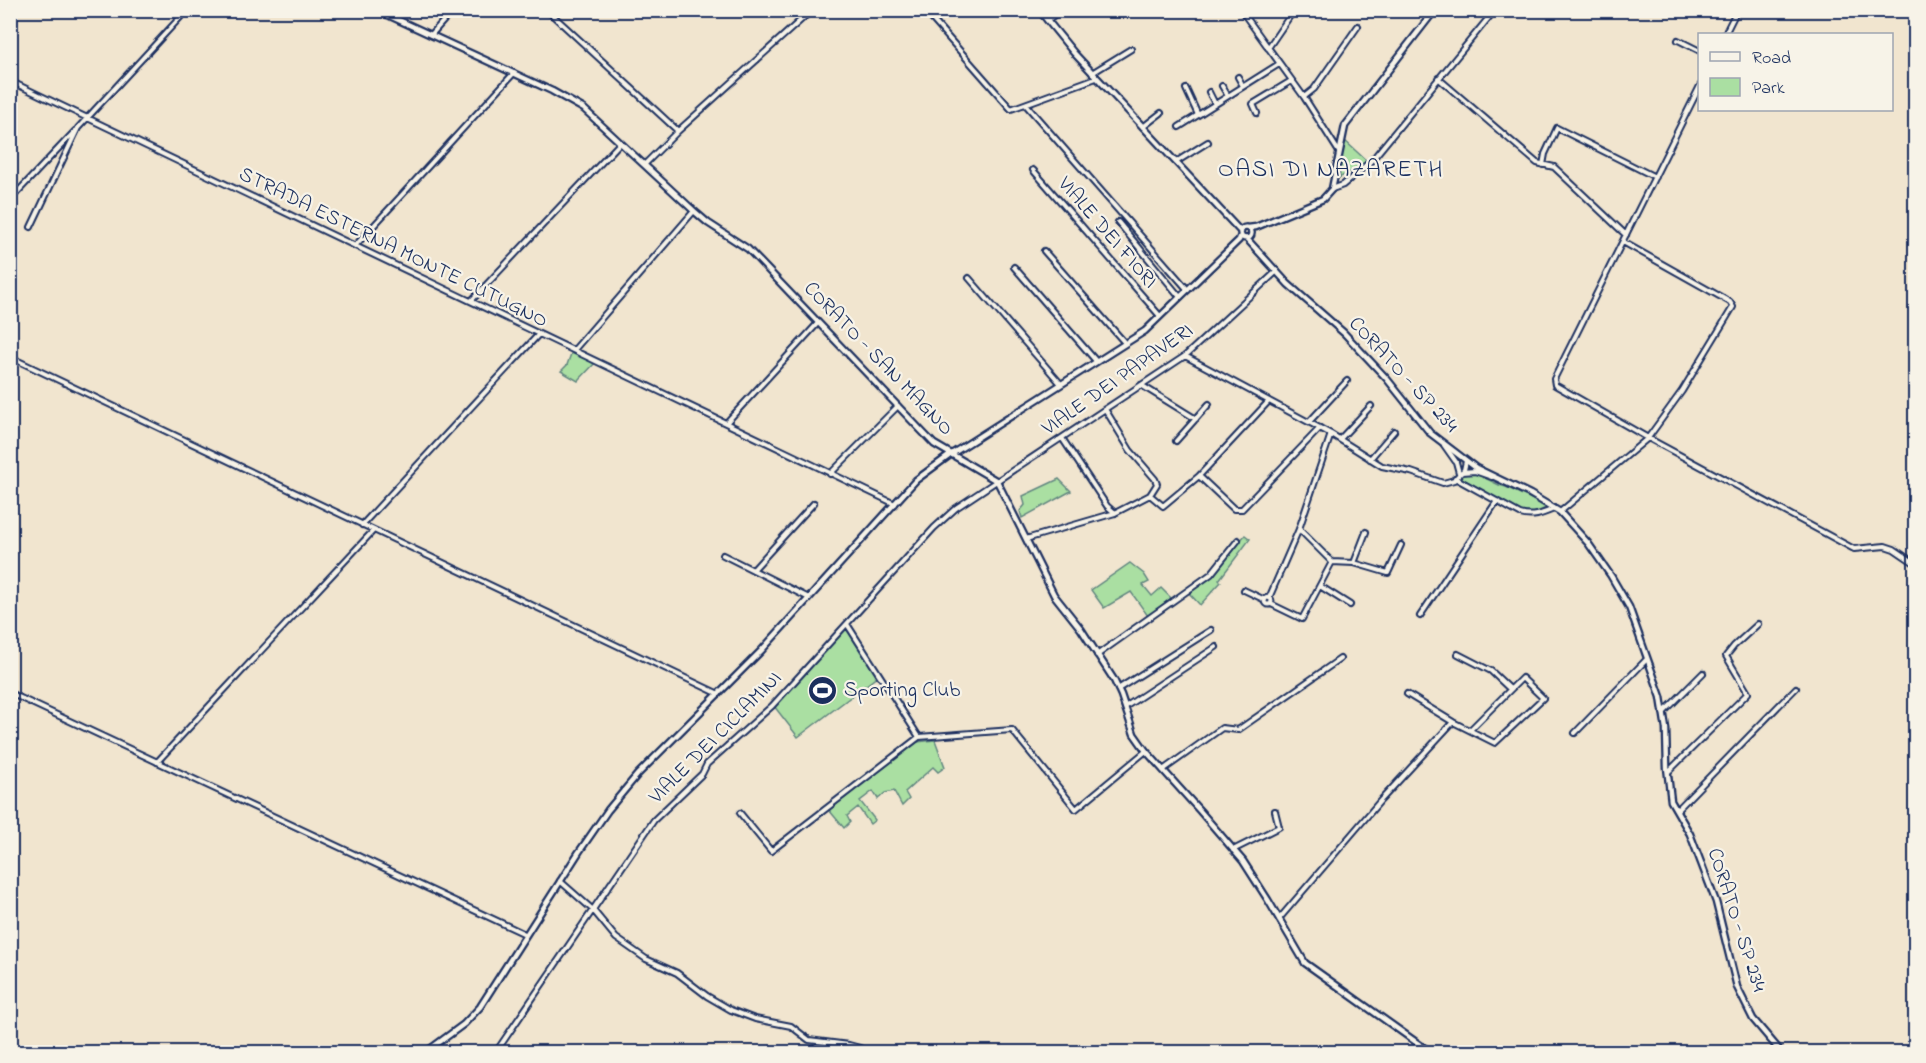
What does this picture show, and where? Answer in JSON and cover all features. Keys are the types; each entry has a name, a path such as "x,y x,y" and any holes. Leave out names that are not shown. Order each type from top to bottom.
{"main road":[{"name":"CORATO - SAN MAGNO","path":"377,10 552,91 584,109 708,223 748,249 934,444 997,480"},
{"name":"CORATO - SP 234","path":"1039,10 1074,53 1245,233 1288,284 1344,333 1387,379 1430,433 1466,462 1555,508 1588,543 1629,607 1661,697 1666,729 1671,801 1690,834 1716,902 1737,987 1753,1018 1781,1053"},
{"path":"426,1053 464,1024 480,1007 525,934 608,810 638,774 809,598 916,480 950,454 1145,331 1245,233 1323,199 1332,189 1345,126 1350,117 1435,10"},
{"path":"997,480 1054,595 1081,629 1118,689 1134,734 1146,751 1233,850 1262,890 1305,963 1430,1053"}],"street":[{"path":"10,200 186,10"},
{"path":"431,35 453,10"},
{"path":"547,10 678,131"},
{"path":"645,164 678,131 812,10"},
{"path":"924,10 1011,110 1094,75 1131,49"},
{"path":"1047,20 1062,10"},
{"path":"1241,10 1304,98 1339,152"},
{"path":"1268,48 1294,10"},
{"path":"1332,189 1343,185 1372,160 1495,10"},
{"path":"1726,33 1737,10"},
{"path":"1304,98 1314,89 1358,26"},
{"path":"1678,40 1698,50"},
{"path":"1179,128 1279,64"},
{"path":"355,246 514,73"},
{"path":"1238,77 1243,86"},
{"path":"1438,78 1537,163 1554,167 1626,235"},
{"name":"STRADA ESTERNA MONTE CUTUGNO","path":"10,81 894,504"},
{"path":"1257,113 1253,104 1290,81"},
{"path":"1222,86 1228,96"},
{"path":"1186,89 1198,115"},
{"path":"1698,90 1554,379 1555,385 1854,549 1885,546 1894,549 1916,564"},
{"path":"1209,92 1215,104"},
{"path":"1026,105 1188,290"},
{"path":"1143,127 1161,113"},
{"path":"31,227 78,128"},
{"path":"1544,165 1545,154 1557,128 1655,177"},
{"path":"471,301 621,142"},
{"path":"1176,162 1208,142"},
{"name":"VIALE DEI FIORI","path":"1033,170 1160,316"},
{"path":"574,350 694,211"},
{"path":"1118,222 1180,297"},
{"path":"1560,512 1648,438 1682,391 1731,311 1732,304 1623,242"},
{"path":"1044,251 1125,343"},
{"path":"1014,267 1096,361"},
{"name":"VIALE DEI PAPAVERI","path":"997,480 1185,356 1277,271"},
{"path":"969,278 1061,384"},
{"path":"726,423 819,322"},
{"path":"362,525 539,334"},
{"path":"1185,356 1320,428 1382,466 1450,483 1466,462"},
{"path":"10,357 718,694"},
{"path":"1309,422 1347,381"},
{"path":"1141,385 1196,419"},
{"path":"1150,495 1163,506 1199,476 1269,401"},
{"path":"1176,441 1209,404"},
{"path":"1340,440 1371,405"},
{"path":"831,474 898,406"},
{"path":"1026,539 1116,513 1150,495 1157,484 1130,450 1105,409"},
{"path":"1199,476 1234,509 1242,509 1320,428"},
{"path":"1370,459 1394,432"},
{"path":"1330,434 1299,529 1266,604 1271,604 1302,619 1332,562"},
{"path":"1062,438 1107,506 1116,513"},
{"path":"1442,443 1456,462 1459,473"},
{"path":"1459,473 1468,470 1494,477"},
{"path":"1455,478 1528,517 1555,508"},
{"name":"VIALE DEI CICLAMINI","path":"496,1053 654,820 702,774 707,764 772,706 934,528 956,508 997,480"},
{"path":"1420,616 1497,501"},
{"path":"753,570 814,503"},
{"path":"1299,529 1332,562 1354,563 1388,573 1401,545"},
{"path":"157,762 374,531"},
{"path":"1354,563 1366,532"},
{"path":"1097,655 1211,574 1238,540"},
{"path":"723,555 809,598"},
{"path":"1320,586 1350,605"},
{"path":"1244,590 1267,599"},
{"path":"847,623 919,737"},
{"path":"1668,772 1748,693 1726,656 1758,624"},
{"path":"1118,689 1211,630"},
{"path":"1124,708 1216,647"},
{"path":"1458,654 1491,671 1510,689"},
{"path":"1163,770 1222,728 1238,730 1340,659"},
{"path":"1575,733 1647,659"},
{"path":"1663,713 1703,673"},
{"path":"1407,694 1453,722 1495,743 1543,698 1522,678 1470,730"},
{"path":"1677,810 1796,688"},
{"path":"10,693 525,934"},
{"path":"1279,919 1381,800 1453,722"},
{"path":"740,813 771,851 919,737 1012,730 1076,809 1146,751"},
{"path":"1233,850 1279,827 1275,811"},
{"path":"560,881 593,910 616,938 646,958 677,973 707,996 731,1010 755,1019 791,1026 809,1040 849,1045 860,1048 866,1053"}],"green space":[{"path":"1344,140 1368,162 1339,178"},
{"path":"572,351 596,362 578,381 561,371 567,365"},
{"path":"1473,472 1548,507 1535,513 1521,512 1461,478 1465,473"},
{"path":"1059,479 1071,491 1022,518 1020,511 1025,505 1023,496"},
{"path":"1245,535 1250,539 1219,580 1221,582 1200,605 1188,592 1212,574"},
{"path":"1130,563 1144,574 1149,582 1143,585 1152,596 1161,588 1171,598 1148,616 1131,592 1104,608 1091,590"},
{"name":"Sporting Club","path":"847,626 878,676 798,737 774,706"},
{"path":"935,740 945,767 938,772 933,767 905,792 909,799 902,806 894,791 885,793 878,799 873,791 860,801 875,820 870,824 858,807 847,816 850,822 844,828 829,810 917,742"}],"place":[{"name":"Sporting Club","path":"823,691"}],"district":[{"name":"OASI DI NAZARETH","path":"1331,170"}]}
